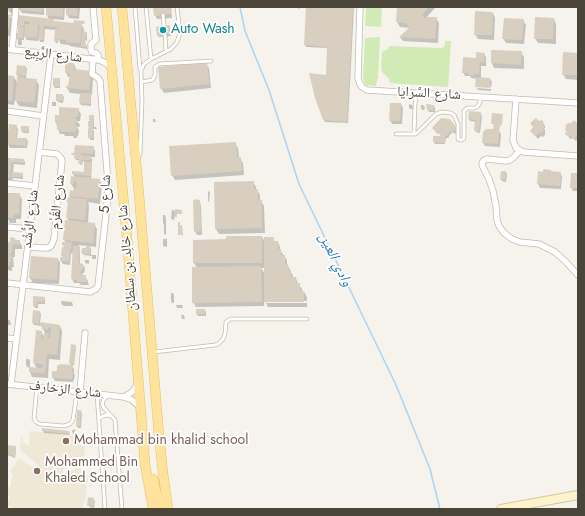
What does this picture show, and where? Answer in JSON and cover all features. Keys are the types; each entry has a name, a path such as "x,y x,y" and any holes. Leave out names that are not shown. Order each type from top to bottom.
{"main road":[{"name":"شارع خالِد بن سلطان","path":"106,7 145,464 152,507"},
{"name":"شارع خالِد بن سلطان","path":"122,7 159,435 167,504"},
{"path":"145,464 154,482 160,509"},
{"path":"502,509 578,495"},
{"path":"167,504 172,509"}],"street":[{"path":"10,50 16,7"},
{"name":"شارع 5","path":"7,284 90,292 98,286 108,183 100,81 92,74 98,57 96,53 92,52 91,50 91,44 96,40 93,7"},
{"name":"شارع السَّرايا","path":"360,7 358,78 364,89 370,91 480,96 578,103"},
{"name":"شارع الرَّبِيع","path":"96,60 106,56 110,48"},
{"name":"شارع الرَّبِيع","path":"10,50 96,60 106,63 112,69"},
{"name":"شارع الرُّشْد","path":"9,384 17,339 50,55"},
{"path":"516,99 513,140 516,148 524,152 578,156"},
{"path":"7,112 43,116"},
{"path":"520,150 510,160 504,161 487,159 482,163 482,168 493,191 499,226 504,233 516,241 539,244 555,252 568,263 578,276"},
{"name":"شارع القُرْم","path":"28,247 48,248 54,240 62,161 57,154 39,152"},
{"path":"7,183 35,186"},
{"path":"7,227 30,229"},
{"path":"78,392 85,333"},
{"path":"7,338 17,339"},
{"path":"124,397 132,392 138,380"},
{"name":"شارع الزخارف","path":"9,384 124,397 136,402 141,409"}],"lane":[{"path":"134,7 142,82 138,183"},
{"path":"146,7 151,59"},
{"path":"141,71 144,64 174,46 179,38 180,33 177,7"},
{"path":"163,15 164,26"},
{"path":"165,35 166,51"},
{"path":"142,82 153,79 156,75 156,67 159,64 211,60"},
{"path":"414,134 416,93"},
{"path":"396,134 417,133 438,113 442,112 451,113 454,115 458,124 458,139 462,140 464,138 464,111 468,108 475,108 478,106 480,96"},
{"path":"152,352 212,346 218,344 224,337 226,322 230,319 307,319"},
{"path":"37,387 34,418 36,422 40,424 64,426 70,424 73,418 78,392"},
{"path":"97,394 105,509"},
{"path":"112,395 104,399 102,404 115,420 122,509"},
{"path":"99,418 106,415 113,417"}],"shaded area":[{"name":"Mohammed Bin Khaled School","path":"30,431 86,437 84,458 79,458 75,462 72,461 72,466 63,469 63,474 80,467 83,477 87,475 89,481 84,483 87,486 85,502 83,503 82,508 84,509 32,509 32,507 28,509 11,509 11,506 7,507 7,501 10,499 7,495 8,487 11,487 11,479 13,474 10,472 19,458 35,469 37,464 20,450 21,436 23,437 23,443 25,443 25,445 29,445"}],"green space":[{"path":"366,7 382,7 381,27 365,26"},
{"path":"380,37 378,77 376,86 366,85 363,76 365,38"},
{"path":"445,41 451,41 448,87 390,83 389,79 382,72 382,52 388,49 389,46 442,48 445,45"}],"building":[{"path":"19,7 43,7 42,12 19,10"},
{"path":"46,7 63,7 63,17 46,15"},
{"path":"66,7 78,7 77,16 66,15"},
{"path":"153,7 170,7 171,14 154,16"},
{"path":"306,7 353,7 347,122 323,120 315,98 309,73 326,75 327,47 304,45"},
{"path":"397,7 429,7 422,15 425,18 437,17 435,39 399,37 410,27 405,23 396,22"},
{"path":"475,11 493,12 492,35 474,35"},
{"path":"11,13 13,13 13,16 10,16 9,28 7,28 7,14 11,15"},
{"path":"17,15 54,19 55,23 55,21 73,23 74,20 85,21 84,24 82,24 80,43 66,42 66,40 57,39 57,42 54,41 55,28 58,27 44,26 43,40 38,40 40,25 38,25 37,38 24,37 25,24 30,24 30,22 24,21 24,26 17,26"},
{"path":"535,17 554,18 553,39 534,39"},
{"path":"504,18 524,19 522,40 502,39"},
{"name":"Auto Wash","path":"170,25 170,34 157,36 156,27"},
{"path":"18,27 24,27 23,38 15,38 15,33 18,33"},
{"path":"82,31 87,32 86,39 84,39 86,47 81,47"},
{"path":"491,50 522,51 521,65 491,63"},
{"path":"476,52 485,53 484,63 480,62 479,74 474,74 474,76 468,75 469,73 462,73 463,57 476,58"},
{"path":"563,52 578,53 578,75 562,75"},
{"path":"65,62 74,63 74,69 91,71 89,90 66,88 66,86 68,86 70,73 65,73"},
{"path":"207,62 209,84 160,89 158,67"},
{"path":"17,65 26,66 26,76 16,75"},
{"path":"7,75 14,76 12,101 7,100"},
{"path":"17,77 37,79 34,103 15,101"},
{"path":"476,77 490,78 490,88 475,87"},
{"path":"53,78 60,78 59,87 53,86"},
{"path":"80,93 91,93 90,104 79,103"},
{"path":"56,94 63,94 63,101 56,101"},
{"path":"390,103 401,103 400,121 389,121"},
{"path":"426,104 434,105 434,111 427,110"},
{"path":"59,107 79,108 78,117 75,117 75,119 77,119 77,123 75,123 75,125 77,125 76,132 61,132 61,130 57,130 55,115 59,115"},
{"path":"469,111 481,112 479,131 474,131 475,120 468,119"},
{"path":"492,113 503,114 498,144 482,143 483,132 486,129 493,129 494,124 491,124"},
{"path":"89,115 94,115 93,128 88,127 88,121 91,121 89,120"},
{"path":"441,118 450,119 457,128 452,132 451,131 448,134 449,135 445,136 445,143 433,142 433,136 441,136 432,128"},
{"path":"536,118 539,121 543,121 544,126 543,132 535,136 530,131 533,127 530,123"},
{"path":"574,120 578,124 578,128 576,130 578,134 573,139 570,135 566,135 565,133 567,131 565,130 566,125"},
{"path":"9,124 17,125 16,138 27,138 26,146 7,144"},
{"path":"21,126 29,126 28,132 21,131"},
{"path":"88,128 93,128 93,138 88,138"},
{"path":"236,142 237,157 241,157 242,171 171,176 169,146"},
{"path":"75,145 94,146 93,154 81,153 81,155 91,156 91,160 82,160 82,164 78,163 79,159 74,158 74,155 71,155 74,153"},
{"path":"7,158 12,158 10,178 7,178"},
{"path":"13,158 24,159 24,163 12,162"},
{"path":"84,162 92,162 91,176 72,174 72,171 84,172"},
{"path":"543,169 561,172 560,186 537,184 538,171 543,172"},
{"path":"501,171 506,171 505,180 500,179"},
{"path":"12,172 23,173 22,177 11,177"},
{"path":"571,173 578,173 578,188 570,188"},
{"path":"71,176 100,179 98,199 69,196 70,190 73,191 73,189 76,189 77,186 77,182 74,181 74,184 70,184"},
{"path":"254,181 254,189 258,189 258,200 262,200 262,228 215,229 214,182"},
{"path":"7,193 20,193 19,214 14,214 13,218 7,218"},
{"path":"66,197 87,199 85,220 66,218 68,201 65,201"},
{"path":"193,200 200,200 201,231 194,232"},
{"path":"175,209 182,210 182,214 177,214 177,217 175,217"},
{"path":"65,220 95,223 93,243 63,240"},
{"path":"178,222 182,225 183,235 178,235"},
{"path":"226,236 262,236 262,263 193,263 193,240 226,239"},
{"path":"10,237 15,238 15,240 20,240 19,245 13,244 12,253 11,252 10,256 12,256 10,266 7,266 7,242 10,242"},
{"path":"264,237 274,237 274,241 278,241 278,249 281,249 281,255 285,255 285,264 288,264 288,270 291,270 291,277 296,277 296,283 300,283 300,291 304,291 304,302 264,302"},
{"path":"62,242 72,242 69,262 60,261 60,257 63,257 61,256 62,247 64,247"},
{"path":"86,245 90,246 90,254 81,253 82,248 86,248"},
{"path":"73,246 80,246 79,263 83,264 81,275 86,275 85,279 88,280 88,282 77,282 78,280 71,279"},
{"path":"31,256 58,258 57,280 29,278"},
{"path":"261,266 262,302 192,303 192,267"},
{"path":"33,296 45,297 44,302 37,302 37,306 33,306"},
{"path":"196,309 205,309 205,314 196,314"},
{"path":"33,310 40,311 39,324 32,323"},
{"path":"41,322 60,325 57,355 47,354 45,374 29,372 29,367 42,368 43,364 33,363 36,330 42,331 41,339 43,339 44,333 49,333 48,338 50,338 51,328 48,327 48,330 42,329 42,326 40,326"},
{"path":"71,344 76,345 74,364 69,363"},
{"path":"59,364 73,365 72,379 52,378 52,371 57,371 57,365 59,366"},
{"path":"77,410 81,410 80,426 76,426"},
{"path":"42,428 69,431 69,434 42,431"},
{"path":"7,445 16,446 15,457 7,453"},
{"path":"88,497 94,498 94,506 87,506"}],"waterway":[{"name":"وادي العين","path":"240,7 245,31 269,90 299,184 396,385 430,469 440,509"}],"place":[{"name":"Auto Wash","path":"163,30"},
{"name":"Mohammad bin khalid school","path":"66,441"},
{"name":"Mohammed Bin Khaled School","path":"37,471"}]}
